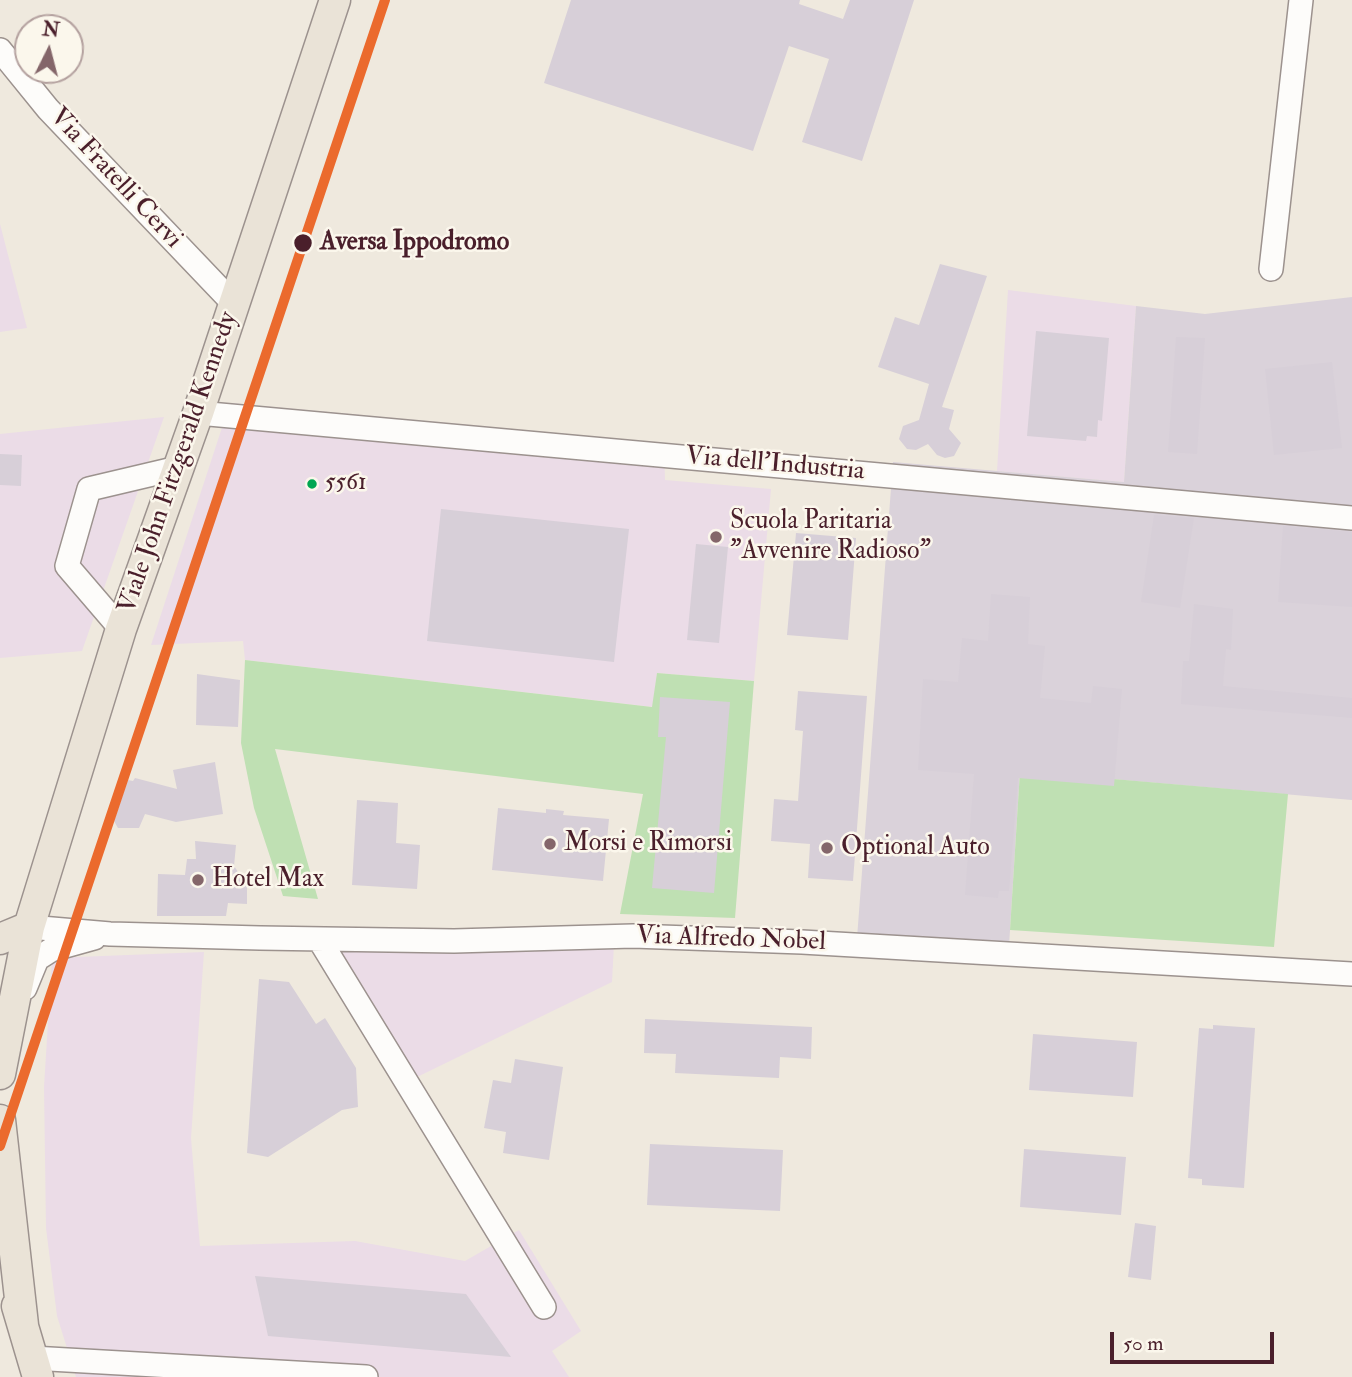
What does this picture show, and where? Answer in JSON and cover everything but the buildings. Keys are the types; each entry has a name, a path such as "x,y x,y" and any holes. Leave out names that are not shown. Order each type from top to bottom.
{"main road":[{"name":"Viale John Fitzgerald Kennedy","path":"0,1074 6,1016 29,927 121,629 198,413 335,0"},
{"path":"0,939 29,927"},
{"path":"0,1120 23,1325"},
{"path":"0,1256 35,1368"}],"street":[{"path":"1272,269 1301,0"},
{"name":"Via Fratelli Cervi","path":"0,50 48,109 234,305"},
{"name":"Via dell'Industria","path":"198,413 1352,517"},
{"path":"121,629 67,566 89,489 178,468"},
{"name":"Via Alfredo Nobel","path":"29,927 110,934 319,939 454,941 672,937 1352,974"},
{"name":"Via Alfredo Nobel","path":"6,1016 37,959 51,950 110,934"},
{"path":"319,939 544,1307"},
{"path":"35,1368 366,1377"}],"shaded area":[{"path":"0,224 27,328 0,332"},
{"path":"1008,290 1136,306 1124,482 997,471"},
{"path":"1352,297 1352,800 1020,771 1009,946 857,938 893,462 1124,482 1136,306 1205,314"},
{"path":"230,403 664,443 665,480 771,489 754,681 657,673 653,707 245,660 243,641 151,645"},
{"path":"164,417 82,651 0,658 0,434"},
{"path":"614,944 612,982 413,1079 333,947"},
{"path":"204,952 191,1138 200,1246 355,1241 465,1261 519,1230 581,1331 552,1351 569,1377 76,1377 57,1316 46,1228 44,1087 52,958"}],"green space":[{"path":"245,660 652,707 657,673 754,681 735,918 620,914 643,794 275,749 318,899 283,896 254,808 241,743"},
{"path":"1020,771 1288,794 1274,947 1010,930"}],"transit line":[{"path":"0,1146 385,0"}],"place":[{"name":"Aversa Ippodromo","path":"303,243"},
{"name":"5561","path":"312,484"},
{"name":"Scuola Paritaria \"Avvenire Radioso\"","path":"716,537"},
{"name":"Morsi e Rimorsi","path":"550,844"},
{"name":"Optional Auto","path":"827,848"},
{"name":"Hotel Max","path":"198,880"}]}
